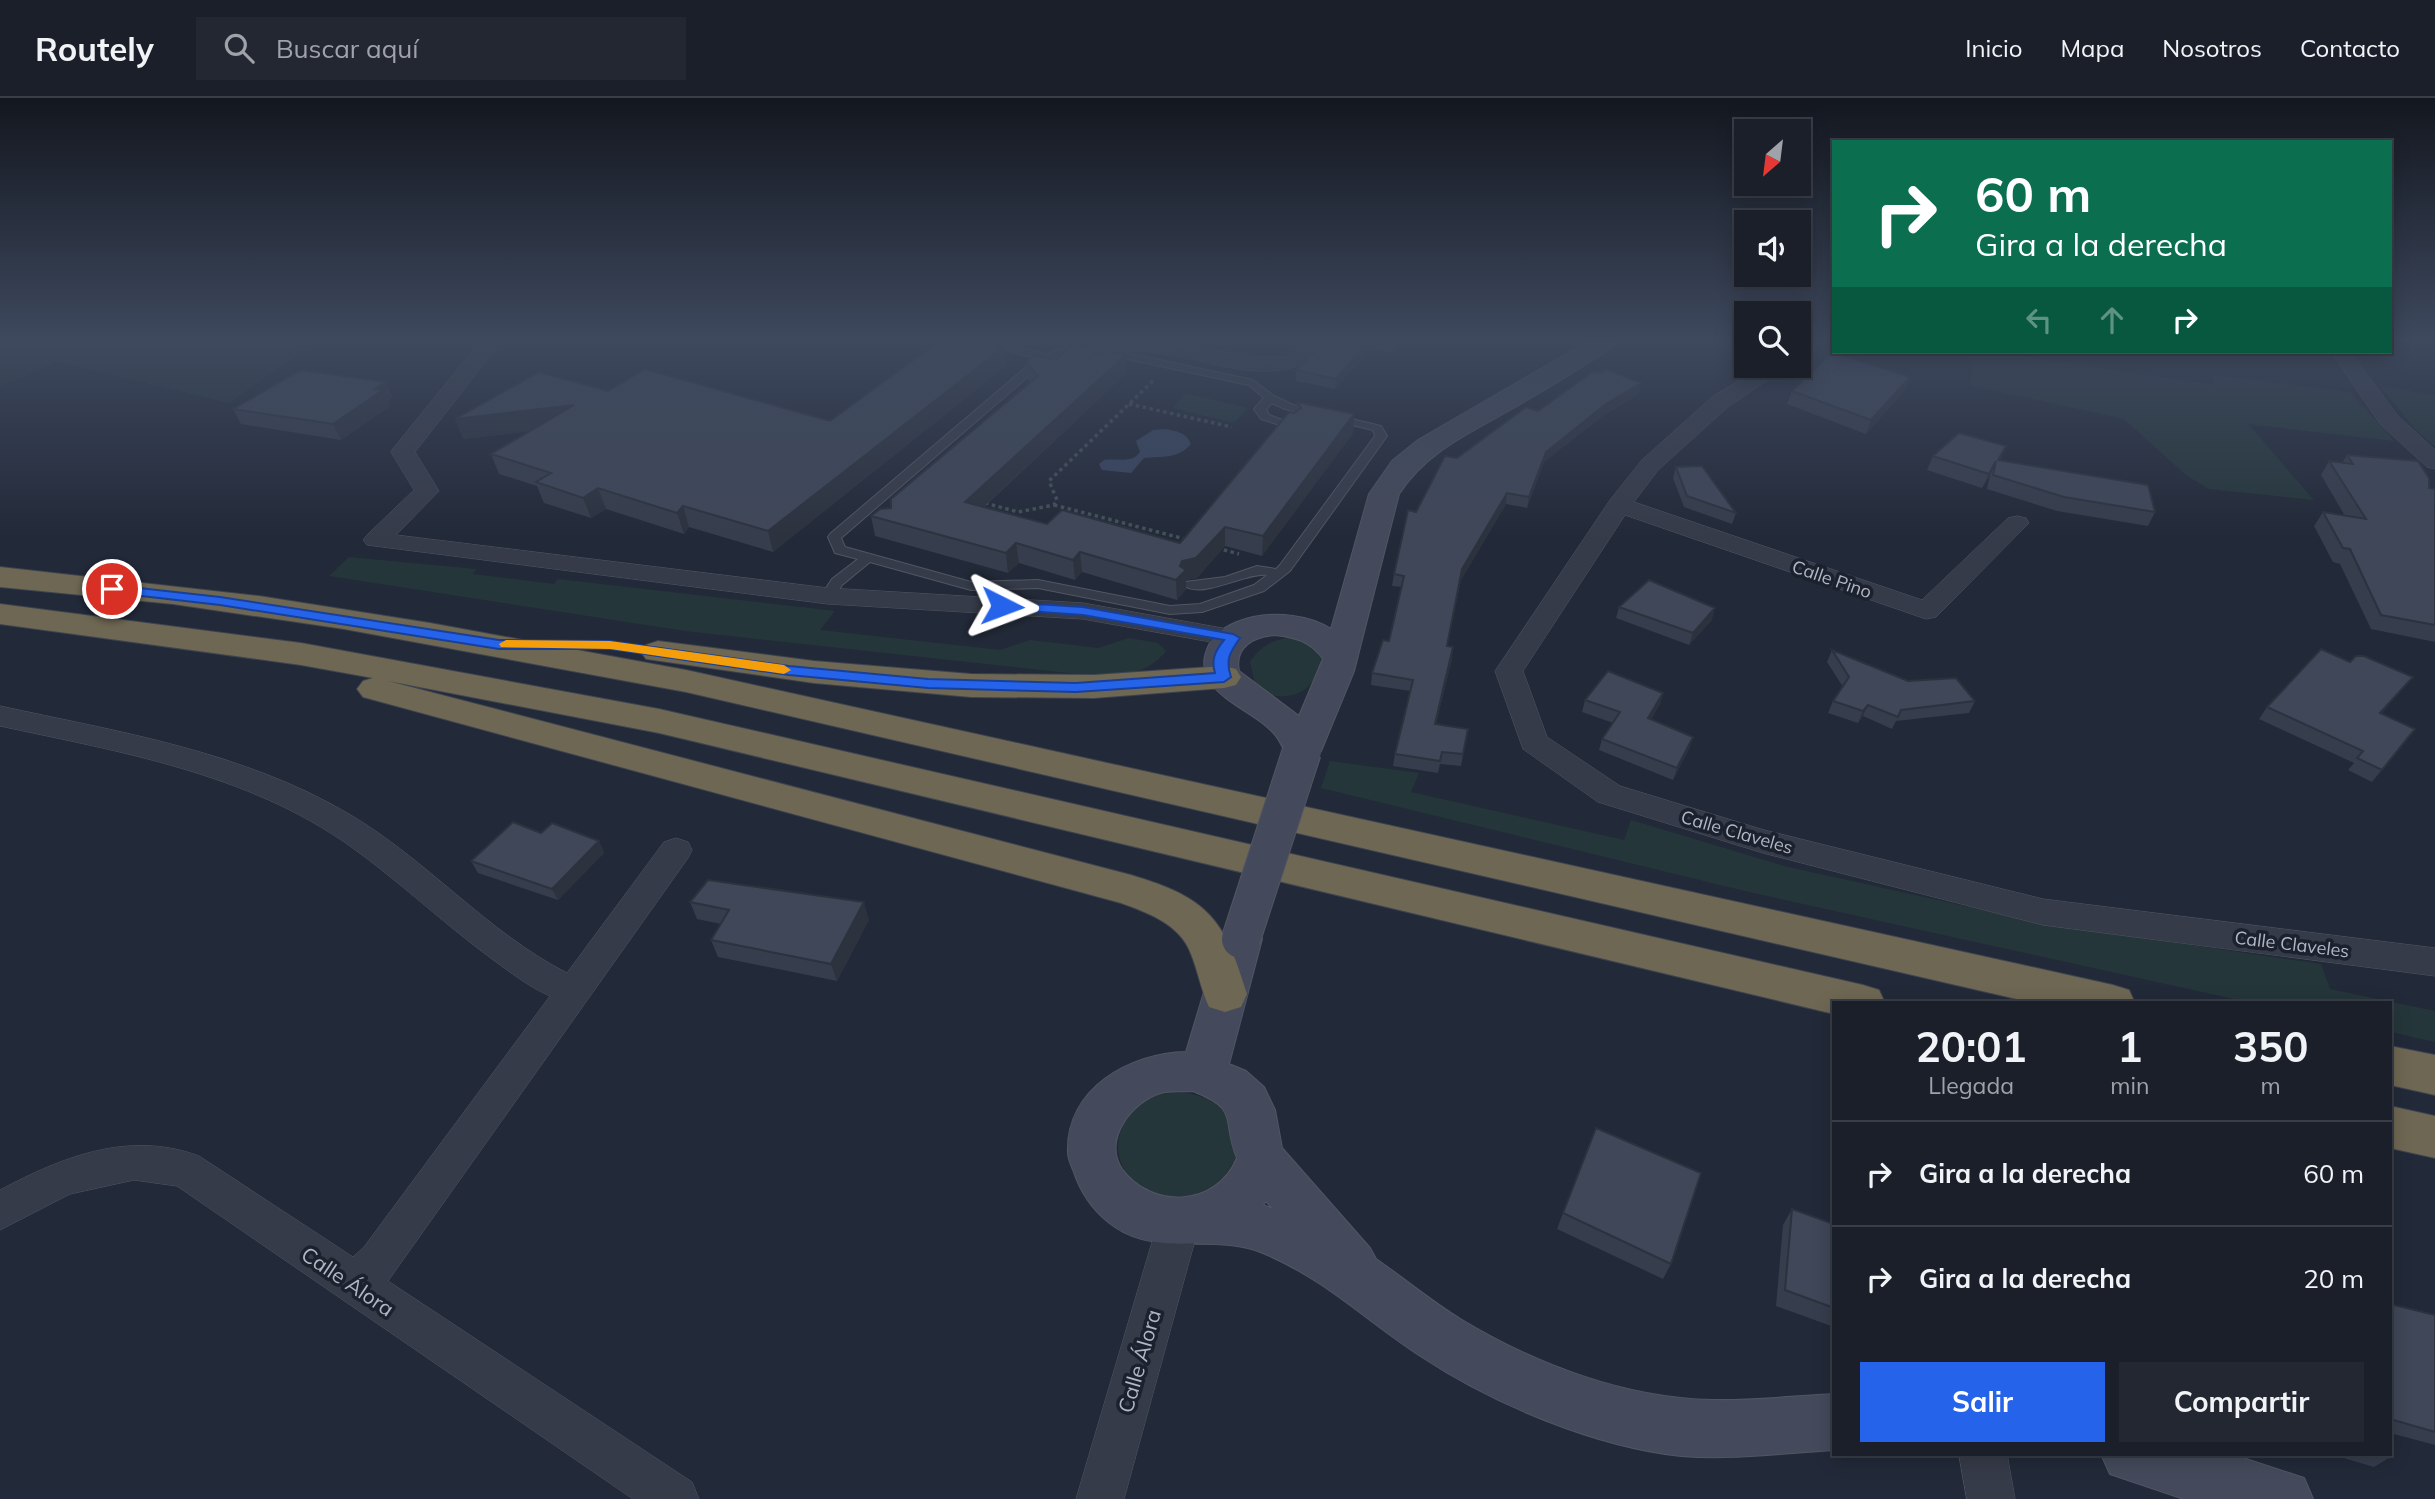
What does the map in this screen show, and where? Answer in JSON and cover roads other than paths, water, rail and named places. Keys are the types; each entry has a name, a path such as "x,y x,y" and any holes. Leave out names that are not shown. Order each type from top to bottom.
{"highway":[{"path":"0,578 220,601 499,644 700,684 2104,1001"},
{"path":"0,614 301,654 660,721 1854,1001"},
{"path":"499,644 610,645 789,670 928,684 1237,687"},
{"path":"301,654 370,688 1131,890 1165,903 1201,929 1212,948 1225,993"},
{"path":"2392,1065 2435,1075"},
{"path":"2392,1126 2435,1137"}],"street":[{"path":"439,407 403,452 427,491 376,540 828,596 1083,611 1233,638"},
{"path":"1203,1073 1241,939 1302,751 1336,670 1362,584 1384,494 1402,467 1428,446 1495,407"},
{"name":"Calle Claveles","path":"1714,407 1650,465 1619,505 1509,671 1534,742 1609,794 1763,841 2043,912 2435,962"},
{"path":"2380,407 2389,420 2435,462"},
{"name":"Calle Pino","path":"1619,505 1926,611 2017,523"},
{"path":"1302,751 1291,729 1237,687 1220,666 1222,651 1233,638 1255,627 1283,623 1325,611 1362,584"},
{"path":"1237,687 1279,704 1303,701 1319,694 1336,670 1336,649 1324,637 1305,628 1283,623"},
{"path":"0,716 183,757 246,775 288,793 340,822 396,863 490,940 558,987 575,990"},
{"path":"354,1285 379,1261 676,850"},
{"path":"1366,1283 1261,1159 1251,1106 1230,1085 1203,1073 1177,1070 1150,1074 1126,1085 1107,1102 1094,1124 1090,1149 1096,1175 1113,1198 1137,1214 1189,1220 1236,1221 1268,1230 1366,1283 1442,1339 1496,1367 1570,1399 1665,1424 1710,1429 1832,1422"},
{"path":"1189,1220 1228,1206 1249,1185 1261,1159"},
{"name":"Calle Álora","path":"0,1211 62,1178 134,1163 185,1169 674,1499"},
{"name":"Calle Álora","path":"1100,1499 1189,1220"},
{"path":"1983,1456 1991,1499"},
{"path":"2137,1456 2283,1499"}],"lane":[{"path":"988,407 834,537 840,550 971,586 1038,584 1170,610 1202,608 1259,588 1281,571 1381,436 1377,428 1291,407"},
{"path":"1261,407 1265,417 1292,426"},
{"path":"896,485 905,488 907,493"},
{"path":"828,596 837,582 867,558"},
{"path":"1190,585 1203,586 1227,581 1257,570 1281,571"}],"water":[{"path":"1166,429 1184,435 1191,444 1175,454 1144,458 1131,473 1102,470 1099,464 1104,460 1124,460 1137,456 1140,452 1136,441 1153,430"}]}
